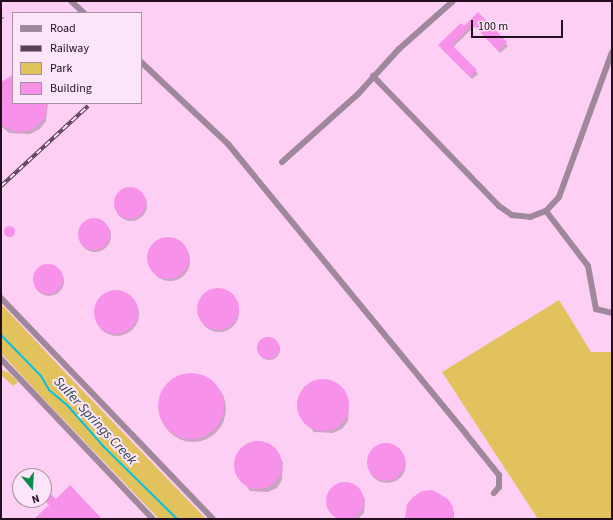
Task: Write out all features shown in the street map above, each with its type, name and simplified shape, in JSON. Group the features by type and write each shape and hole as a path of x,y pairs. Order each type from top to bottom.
{"street":[{"path":"71,1 83,12"},
{"path":"282,162 358,94 399,49 454,1"},
{"path":"373,76 505,212 521,217 546,211 559,197 612,52"},
{"path":"142,63 228,144 466,434 499,475 499,487 494,492"},
{"path":"546,211 588,266 596,309 612,313"},
{"path":"1,298 213,519"},
{"path":"1,359 153,519"}],"green space":[{"path":"559,300 591,352 612,352 612,519 538,519 442,372"},
{"path":"1,304 206,519 159,519 37,392 1,353"},
{"path":"1,370 9,373 18,382 13,386 1,375"}],"building":[{"path":"478,12 507,42 498,51 473,24 452,45 477,70 470,77 438,45 461,23 464,26"},
{"path":"12,76 12,104 47,104 45,117 38,125 28,131 17,132 1,125 1,82"},
{"path":"127,187 133,187 142,191 146,203 142,215 133,219 127,219 118,215 114,206 114,200 118,191"},
{"path":"91,218 97,218 107,225 110,234 109,240 103,247 97,250 91,250 81,243 78,237 78,231 85,221"},
{"path":"7,226 11,226 13,227 13,235 7,236 4,233 4,229"},
{"path":"168,237 183,243 189,258 183,273 168,279 153,273 147,258 153,243"},
{"path":"48,264 59,268 63,279 59,290 48,294 37,290 33,279 37,268"},
{"path":"218,288 233,294 239,309 233,324 218,330 203,324 197,309 203,294"},
{"path":"112,290 120,290 125,291 132,296 137,303 137,321 132,328 125,333 112,334 104,331 97,324 94,316 94,308 97,300 104,293"},
{"path":"268,337 276,340 279,348 276,356 268,359 260,356 257,348 260,340"},
{"path":"191,373 204,376 214,383 221,393 224,406 221,419 214,429 204,436 191,439 178,436 168,429 161,419 158,406 161,393 168,383 178,376"},
{"path":"323,379 333,381 341,387 347,395 349,405 347,415 341,423 333,429 323,431 313,429 305,423 299,415 297,405 299,395 305,387 313,381"},
{"path":"253,441 263,441 272,445 278,451 281,456 281,474 272,485 263,489 253,489 244,485 238,479 234,470 234,460 238,451 244,445"},
{"path":"382,443 390,443 400,448 404,455 404,469 400,476 390,481 382,481 372,476 370,473 367,466 367,458 372,448 375,446"},
{"path":"341,482 349,482 356,485 361,490 364,501 361,512 356,517 349,520 341,520 334,517 329,512 326,505 326,497 329,490 334,485"},
{"path":"70,485 102,519 34,519 46,508 52,508 52,495 56,499"},
{"path":"432,490 448,499 453,507 453,519 405,519 407,504 413,497 422,491"}],"waterway":[{"name":"Sulfer Springs Creek","path":"1,335 41,376 49,390 68,406 103,446 177,519"}],"railway":[{"path":"1,186 88,106"}]}
